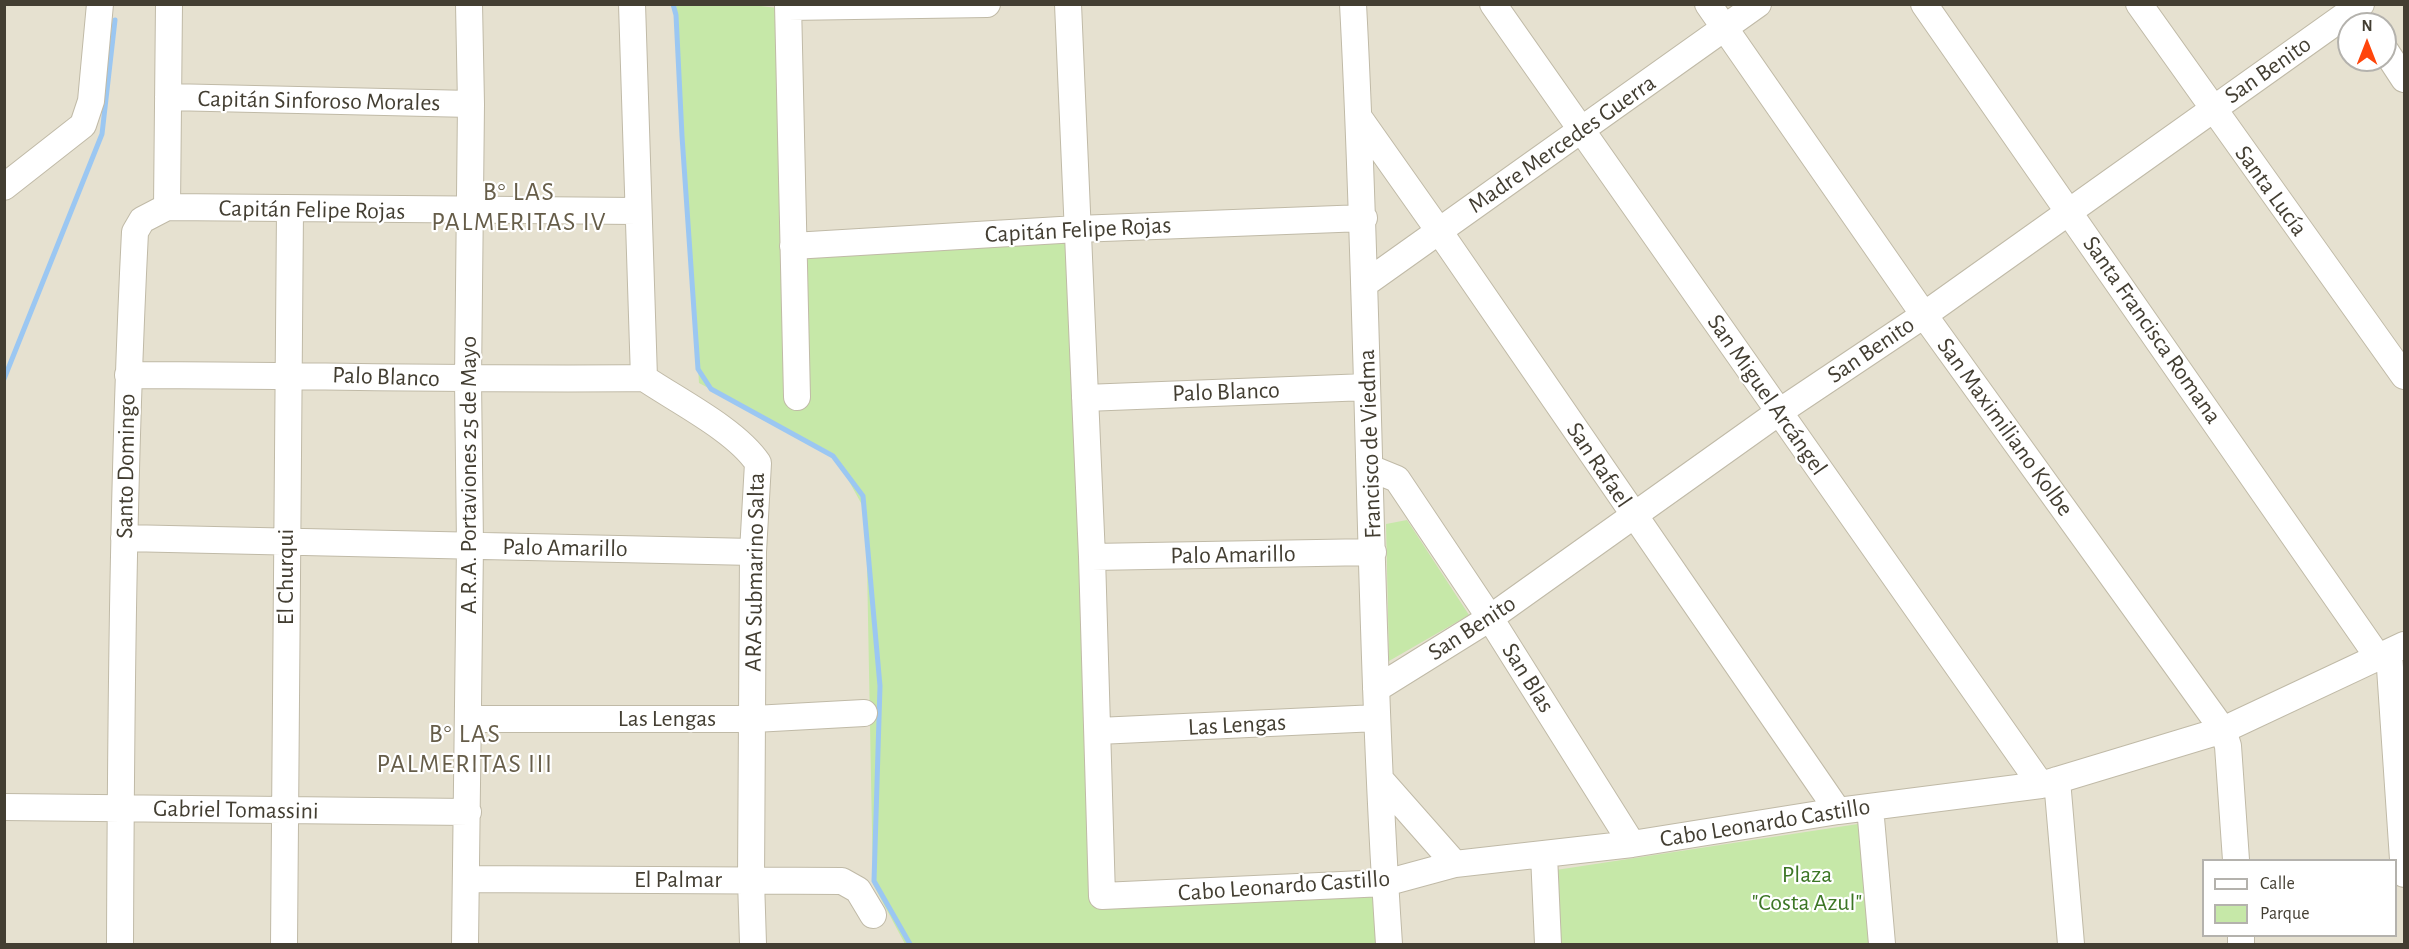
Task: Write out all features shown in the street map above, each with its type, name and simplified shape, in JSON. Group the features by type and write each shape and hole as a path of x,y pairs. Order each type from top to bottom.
{"street":[{"path":"4,187 83,125 91,101 100,4"},
{"path":"167,207 169,4"},
{"name":"A.R.A. Portaviones 25 de Mayo","path":"465,945 470,545 468,380 471,104 469,4"},
{"path":"632,4 644,378"},
{"path":"796,397 788,6 987,4"},
{"path":"1068,4 1098,731"},
{"name":"Francisco de Viedma","path":"1353,4 1364,218 1377,718 1389,945"},
{"name":"San Miguel Arcángel","path":"1493,4 1580,131 1779,411 2049,783"},
{"name":"San Maximiliano Kolbe","path":"1708,4 1924,315 2223,730"},
{"name":"Madre Mercedes Guerra","path":"1365,283 1758,4"},
{"name":"Santa Francisca Romana","path":"1924,4 2069,210 2391,652"},
{"name":"Santa Lucía","path":"2139,4 2404,376"},
{"name":"San Benito","path":"1376,688 1490,618 1779,411 1924,315 2212,109 2360,10"},
{"name":"Capitán Sinforoso Morales","path":"168,97 471,104"},
{"name":"San Rafael","path":"1359,119 1439,231 1838,811"},
{"name":"Capitán Felipe Rojas","path":"167,207 470,212 637,211"},
{"name":"Santo Domingo","path":"120,945 124,538 128,375 135,232 142,220 167,207"},
{"name":"El Churqui","path":"284,945 290,210"},
{"name":"Capitán Felipe Rojas","path":"793,246 1077,230 1364,218"},
{"name":"Palo Blanco","path":"128,375 287,375 468,380 644,378"},
{"name":"ARA Submarino Salta","path":"644,378 732,436 750,452 758,464 753,552 754,719 751,880 753,945"},
{"name":"Palo Blanco","path":"1084,398 1367,387"},
{"name":"San Blas","path":"1370,468 1397,479 1490,618 1632,844"},
{"name":"Palo Amarillo","path":"124,538 753,552"},
{"name":"Palo Amarillo","path":"1092,557 1373,552"},
{"path":"2391,652 2404,874"},
{"name":"Cabo Leonardo Castillo","path":"1098,731 1102,896 1385,883 1455,864 1632,844 1838,811 2049,783 2223,730 2391,652"},
{"name":"Las Lengas","path":"469,719 754,719 864,713"},
{"name":"Las Lengas","path":"1098,731 1377,718"},
{"path":"2223,730 2228,746 2236,859"},
{"path":"1380,779 1455,864"},
{"path":"2049,783 2071,945"},
{"name":"Gabriel Tomassini","path":"4,807 468,812"},
{"path":"1870,807 1882,945"},
{"path":"1544,855 1548,945"},
{"name":"El Palmar","path":"466,879 842,881 858,890 873,915"}],"shaded area":[{"path":"5,5 2404,5 2404,944 5,944"}],"green space":[{"path":"742,4 787,9 792,246 1073,235 1100,898 1384,885 1388,944 905,944 873,884 866,512 834,454 699,383 676,5"},
{"path":"1407,520 1469,615 1389,661 1386,524"},
{"name":"Plaza \"Costa Azul\"","path":"1858,824 1874,944 1560,944 1556,870"}],"waterway":[{"path":"673,4 676,15 698,369 711,389 833,456 863,496 880,686 874,881 910,944"},
{"path":"4,379 102,134 115,20"}],"district":[{"name":"B° LAS PALMERITAS IV","path":"519,206"},
{"name":"B° LAS PALMERITAS III","path":"465,749"}]}
